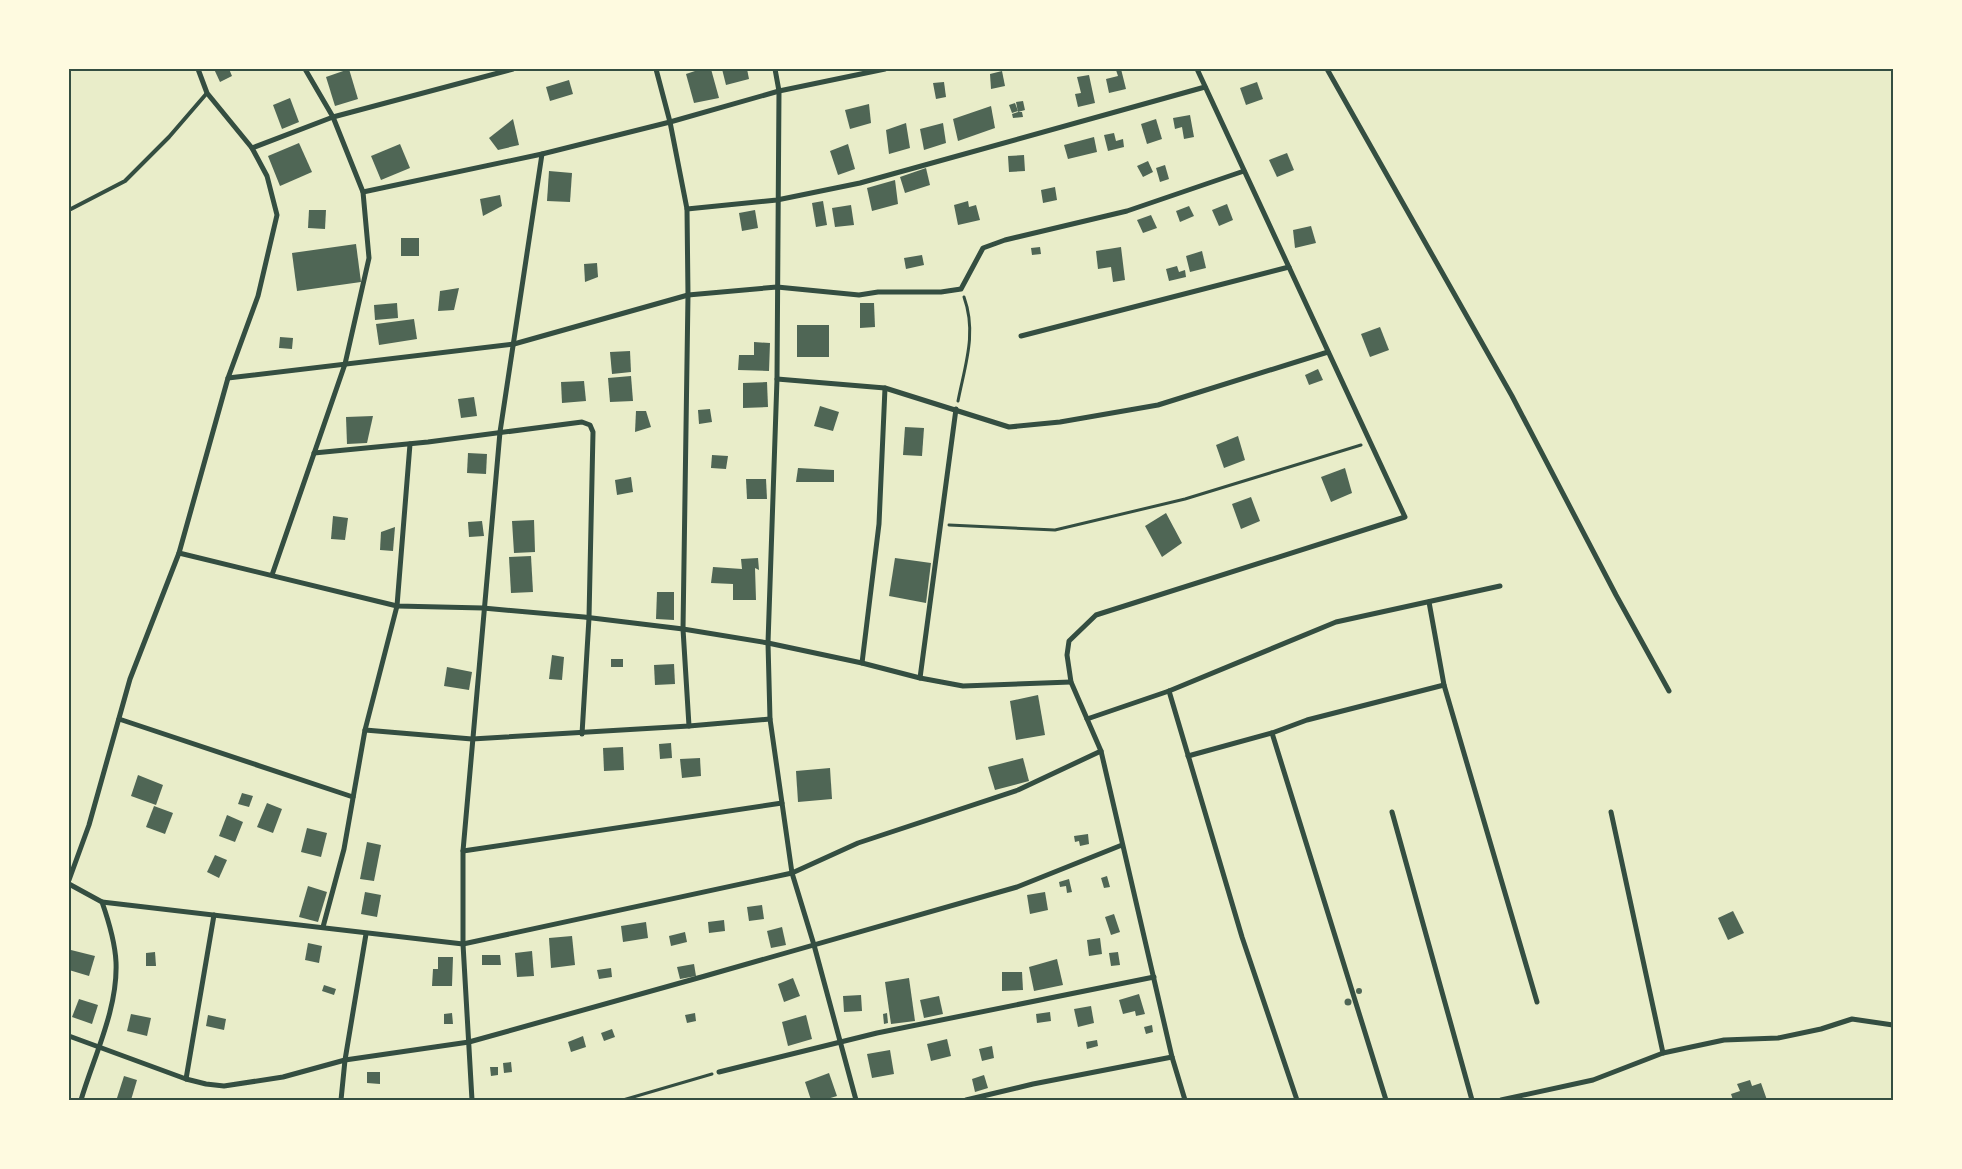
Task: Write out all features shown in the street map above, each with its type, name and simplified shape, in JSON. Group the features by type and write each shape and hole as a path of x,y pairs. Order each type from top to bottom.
{"street":[{"path":"69,880 89,825 130,679 178,553 228,378 258,296 277,215 267,176 252,148 207,93 198,69"},
{"path":"272,575 345,364 369,258 363,192 333,118 305,69"},
{"path":"252,148 333,118 513,69"},
{"path":"656,69 670,122 687,209 688,295 683,629 689,726"},
{"path":"775,69 779,91 777,379 768,643 770,719 792,873 814,945 839,1043 856,1100"},
{"path":"363,192 542,154 670,122 779,91 885,69"},
{"path":"1185,1100 1172,1057 1101,751 1071,682 1067,655 1069,641 1096,615 1405,518 1197,69"},
{"path":"1326,69 1512,396 1616,595 1669,691"},
{"path":"687,209 777,200 860,183 1205,87"},
{"path":"472,1100 463,944 463,851 500,432 542,154"},
{"path":"228,378 514,344 688,295 777,287 858,295 878,292 941,292 961,289 983,248 1005,240 1127,211 1244,171"},
{"path":"1021,336 1289,267"},
{"path":"777,379 885,388 1009,427 1060,422 1158,405 1328,352"},
{"path":"862,663 879,524 885,388"},
{"path":"920,678 956,409"},
{"path":"314,453 410,444 582,422 590,425 594,432 589,618 582,734"},
{"path":"323,927 344,849 365,730 397,606 410,444"},
{"path":"178,553 397,606 483,608 683,629 768,643 862,663 920,678 964,686 1071,682"},
{"path":"1087,719 1169,691 1336,622 1500,586"},
{"path":"1429,602 1444,686 1537,1002"},
{"path":"1188,756 1272,733 1307,720 1444,686"},
{"path":"1169,691 1242,937 1297,1100"},
{"path":"119,719 353,797"},
{"path":"365,730 472,739 582,734 770,719"},
{"path":"1272,733 1386,1100"},
{"path":"69,884 102,902 463,944 792,873 858,843 1018,790 1101,751"},
{"path":"463,851 782,803"},
{"path":"1392,812 1472,1100"},
{"path":"1611,812 1663,1053"},
{"path":"69,1036 186,1079 224,1086 283,1077 345,1060 469,1042 1016,887 1122,844"},
{"path":"81,1100 110,1008 116,964 112,933 102,902"},
{"path":"186,1079 214,915"},
{"path":"341,1100 345,1060 366,934"},
{"path":"719,1072 877,1033 1154,977"},
{"path":"1501,1100 1593,1080 1663,1053 1724,1040 1778,1038 1821,1029 1852,1019 1893,1024"},
{"path":"966,1100 1033,1084 1172,1057"}],"lane":[{"path":"69,210 125,181 169,137 207,93"}],"path":[{"path":"956,409 972,335 969,311 961,289"},
{"path":"941,525 1055,530 1185,500 1370,442"},
{"path":"623,1100 719,1072"}],"building":[{"path":"214,69 229,69 232,76 220,82"},
{"path":"349,69 358,99 335,106 326,77"},
{"path":"701,69 711,69 719,98 694,103 686,74"},
{"path":"722,69 747,69 749,79 726,85"},
{"path":"1121,69 1126,89 1109,93 1106,79 1118,76 1116,70"},
{"path":"1002,71 1005,86 991,89 990,74"},
{"path":"1089,75 1095,103 1078,107 1075,94 1081,93 1077,77"},
{"path":"569,80 573,94 550,101 546,87"},
{"path":"944,82 946,97 936,99 933,83"},
{"path":"1257,82 1263,99 1246,105 1240,88"},
{"path":"290,98 299,122 282,129 273,105"},
{"path":"1023,101 1025,110 1018,112 1016,102"},
{"path":"1015,103 1018,111 1012,113 1009,105"},
{"path":"869,104 871,123 850,129 845,110"},
{"path":"991,106 995,128 958,141 953,119"},
{"path":"1022,112 1023,117 1013,118 1012,114"},
{"path":"1190,115 1194,137 1184,139 1182,127 1175,129 1173,118"},
{"path":"513,119 519,145 498,150 489,138"},
{"path":"1156,119 1162,139 1147,144 1141,124"},
{"path":"906,123 910,148 889,154 886,130"},
{"path":"943,123 946,143 924,150 920,129"},
{"path":"1114,133 1116,141 1123,139 1124,147 1108,151 1104,135"},
{"path":"1094,137 1097,152 1068,159 1064,145"},
{"path":"299,143 312,172 280,186 268,156"},
{"path":"400,144 410,168 381,180 371,156"},
{"path":"848,144 855,169 838,175 830,151"},
{"path":"1287,153 1294,170 1277,177 1269,160"},
{"path":"1024,155 1025,171 1009,172 1008,156"},
{"path":"1148,161 1153,172 1143,177 1137,166"},
{"path":"1165,165 1169,179 1160,182 1156,168"},
{"path":"926,168 930,185 905,193 900,177"},
{"path":"549,171 572,173 570,202 547,201"},
{"path":"895,180 898,204 872,211 867,188"},
{"path":"1055,187 1057,200 1043,203 1041,190"},
{"path":"500,195 502,206 483,216 480,199"},
{"path":"823,201 827,225 816,227 812,203"},
{"path":"968,201 969,207 976,205 980,220 958,225 954,205"},
{"path":"1227,204 1233,220 1219,226 1212,210"},
{"path":"851,205 854,225 835,227 832,208"},
{"path":"1189,206 1194,216 1180,222 1176,211"},
{"path":"309,210 326,210 325,229 308,228"},
{"path":"755,210 758,228 742,231 739,213"},
{"path":"1151,215 1157,228 1143,233 1137,220"},
{"path":"1311,226 1316,243 1295,248 1293,230"},
{"path":"401,238 419,238 419,256 401,256"},
{"path":"356,244 361,282 297,291 292,253"},
{"path":"1040,247 1041,254 1032,255 1031,248"},
{"path":"1121,247 1125,280 1113,282 1111,267 1098,269 1096,251"},
{"path":"1202,251 1206,268 1190,272 1186,256"},
{"path":"922,255 924,265 906,269 904,258"},
{"path":"597,263 598,277 585,282 584,264"},
{"path":"1177,266 1179,272 1185,270 1186,277 1169,281 1166,269"},
{"path":"459,288 454,310 438,311 440,291"},
{"path":"397,303 398,318 375,320 374,305"},
{"path":"860,303 874,303 875,327 860,328"},
{"path":"414,319 417,339 379,345 376,324"},
{"path":"797,325 829,325 829,357 797,357"},
{"path":"1380,327 1389,350 1370,357 1361,334"},
{"path":"280,337 293,338 292,349 279,348"},
{"path":"754,342 770,343 769,371 738,370 739,355 754,355"},
{"path":"630,351 631,372 612,374 610,352"},
{"path":"1318,369 1323,380 1309,385 1305,375"},
{"path":"631,376 633,401 610,402 608,378"},
{"path":"584,381 586,401 562,403 561,382"},
{"path":"767,382 768,407 743,408 743,383"},
{"path":"474,397 477,416 461,418 458,399"},
{"path":"820,406 839,412 833,431 814,426"},
{"path":"710,409 712,422 699,424 698,410"},
{"path":"636,411 646,411 651,427 635,432"},
{"path":"373,416 367,443 347,444 346,417"},
{"path":"905,427 924,428 922,456 903,455"},
{"path":"1238,436 1245,460 1224,468 1216,445"},
{"path":"468,453 487,454 486,474 467,473"},
{"path":"712,455 728,456 726,469 711,468"},
{"path":"798,468 834,470 834,482 796,482"},
{"path":"1345,468 1352,493 1331,502 1321,477"},
{"path":"631,477 633,492 617,495 615,480"},
{"path":"746,479 766,479 767,499 747,499"},
{"path":"1251,497 1260,521 1241,529 1232,504"},
{"path":"1166,513 1182,543 1162,557 1145,526"},
{"path":"333,516 348,518 345,540 331,539"},
{"path":"534,520 535,552 514,553 512,521"},
{"path":"482,521 484,536 469,537 468,522"},
{"path":"395,527 393,551 380,550 381,532"},
{"path":"531,556 533,592 511,593 509,557"},
{"path":"758,558 759,570 755,568 756,600 733,600 733,584 711,583 713,567 742,569 741,559"},
{"path":"895,558 931,563 926,603 889,596"},
{"path":"657,592 674,592 674,620 656,619"},
{"path":"552,655 564,657 562,680 549,679"},
{"path":"611,659 623,659 623,667 611,667"},
{"path":"674,664 675,684 655,685 654,665"},
{"path":"447,667 472,672 469,690 444,686"},
{"path":"1038,695 1045,735 1016,740 1010,701"},
{"path":"671,743 672,758 660,759 659,744"},
{"path":"623,747 624,770 604,771 603,748"},
{"path":"700,758 701,776 682,778 680,759"},
{"path":"1023,758 1029,781 995,790 988,767"},
{"path":"830,768 832,799 798,802 796,771"},
{"path":"138,775 163,785 156,805 131,796"},
{"path":"242,793 253,796 249,807 238,804"},
{"path":"267,803 282,809 273,833 257,827"},
{"path":"154,806 173,813 165,834 146,827"},
{"path":"227,815 243,822 235,842 219,836"},
{"path":"307,828 327,833 321,857 301,852"},
{"path":"1088,834 1089,844 1080,846 1079,841 1075,842 1074,836"},
{"path":"367,842 381,845 374,881 360,879"},
{"path":"215,855 227,860 219,878 207,872"},
{"path":"1107,876 1110,887 1104,888 1101,878"},
{"path":"1069,879 1072,892 1067,893 1066,886 1060,887 1059,882"},
{"path":"308,886 327,892 318,922 299,917"},
{"path":"365,892 381,895 377,917 361,914"},
{"path":"1045,892 1048,910 1030,914 1027,895"},
{"path":"762,905 764,919 749,921 747,907"},
{"path":"1733,911 1744,933 1728,940 1718,918"},
{"path":"1114,914 1120,932 1111,935 1105,917"},
{"path":"724,920 725,931 709,933 708,922"},
{"path":"646,922 648,938 623,942 621,926"},
{"path":"782,927 786,945 771,948 767,931"},
{"path":"685,932 687,942 671,946 669,936"},
{"path":"572,936 575,965 551,968 549,938"},
{"path":"1100,938 1102,954 1089,956 1087,940"},
{"path":"308,943 322,946 319,963 305,960"},
{"path":"71,950 95,956 89,976 69,970"},
{"path":"532,951 534,976 517,977 515,953"},
{"path":"155,952 156,966 146,966 146,953"},
{"path":"1118,952 1120,965 1111,966 1109,953"},
{"path":"482,955 500,955 501,965 482,965"},
{"path":"438,957 453,957 452,986 432,986 433,969 438,969"},
{"path":"1057,959 1063,985 1034,991 1029,967"},
{"path":"694,964 696,976 680,979 677,967"},
{"path":"611,968 612,977 599,979 597,970"},
{"path":"1002,972 1022,972 1023,990 1002,991"},
{"path":"793,978 800,996 784,1002 778,984"},
{"path":"909,978 915,1021 891,1024 885,982"},
{"path":"324,985 336,989 334,995 322,991"},
{"path":"1359,988 1362,991 1359,994 1356,991"},
{"path":"1139,994 1145,1014 1136,1016 1135,1011 1123,1014 1119,1000"},
{"path":"861,995 862,1011 844,1012 843,996"},
{"path":"939,996 943,1014 924,1018 920,1000"},
{"path":"79,999 98,1005 92,1024 72,1017"},
{"path":"1348,999 1351,1002 1348,1005 1345,1002"},
{"path":"1091,1006 1094,1023 1078,1027 1074,1009"},
{"path":"1050,1012 1051,1021 1037,1023 1036,1014"},
{"path":"452,1013 453,1024 444,1024 444,1014"},
{"path":"695,1013 696,1021 687,1023 685,1015"},
{"path":"887,1013 888,1023 884,1024 883,1014"},
{"path":"131,1014 151,1018 147,1036 127,1031"},
{"path":"208,1015 226,1019 224,1030 206,1026"},
{"path":"806,1015 812,1039 788,1046 782,1022"},
{"path":"1152,1025 1153,1032 1146,1034 1144,1027"},
{"path":"612,1029 615,1037 604,1041 601,1033"},
{"path":"583,1036 586,1047 571,1052 568,1042"},
{"path":"947,1039 951,1056 931,1061 927,1044"},
{"path":"1097,1040 1098,1046 1087,1049 1086,1042"},
{"path":"992,1046 994,1058 982,1061 979,1049"},
{"path":"890,1050 894,1074 872,1078 867,1054"},
{"path":"511,1062 512,1072 504,1073 503,1063"},
{"path":"490,1067 498,1067 498,1075 491,1076"},
{"path":"367,1072 380,1072 380,1084 367,1083"},
{"path":"829,1073 837,1096 824,1100 811,1100 805,1082"},
{"path":"984,1075 988,1088 975,1092 972,1079"},
{"path":"124,1076 137,1080 131,1100 117,1098"},
{"path":"1750,1080 1752,1086 1761,1083 1767,1100 1733,1100 1731,1094 1740,1091 1737,1084"}]}
